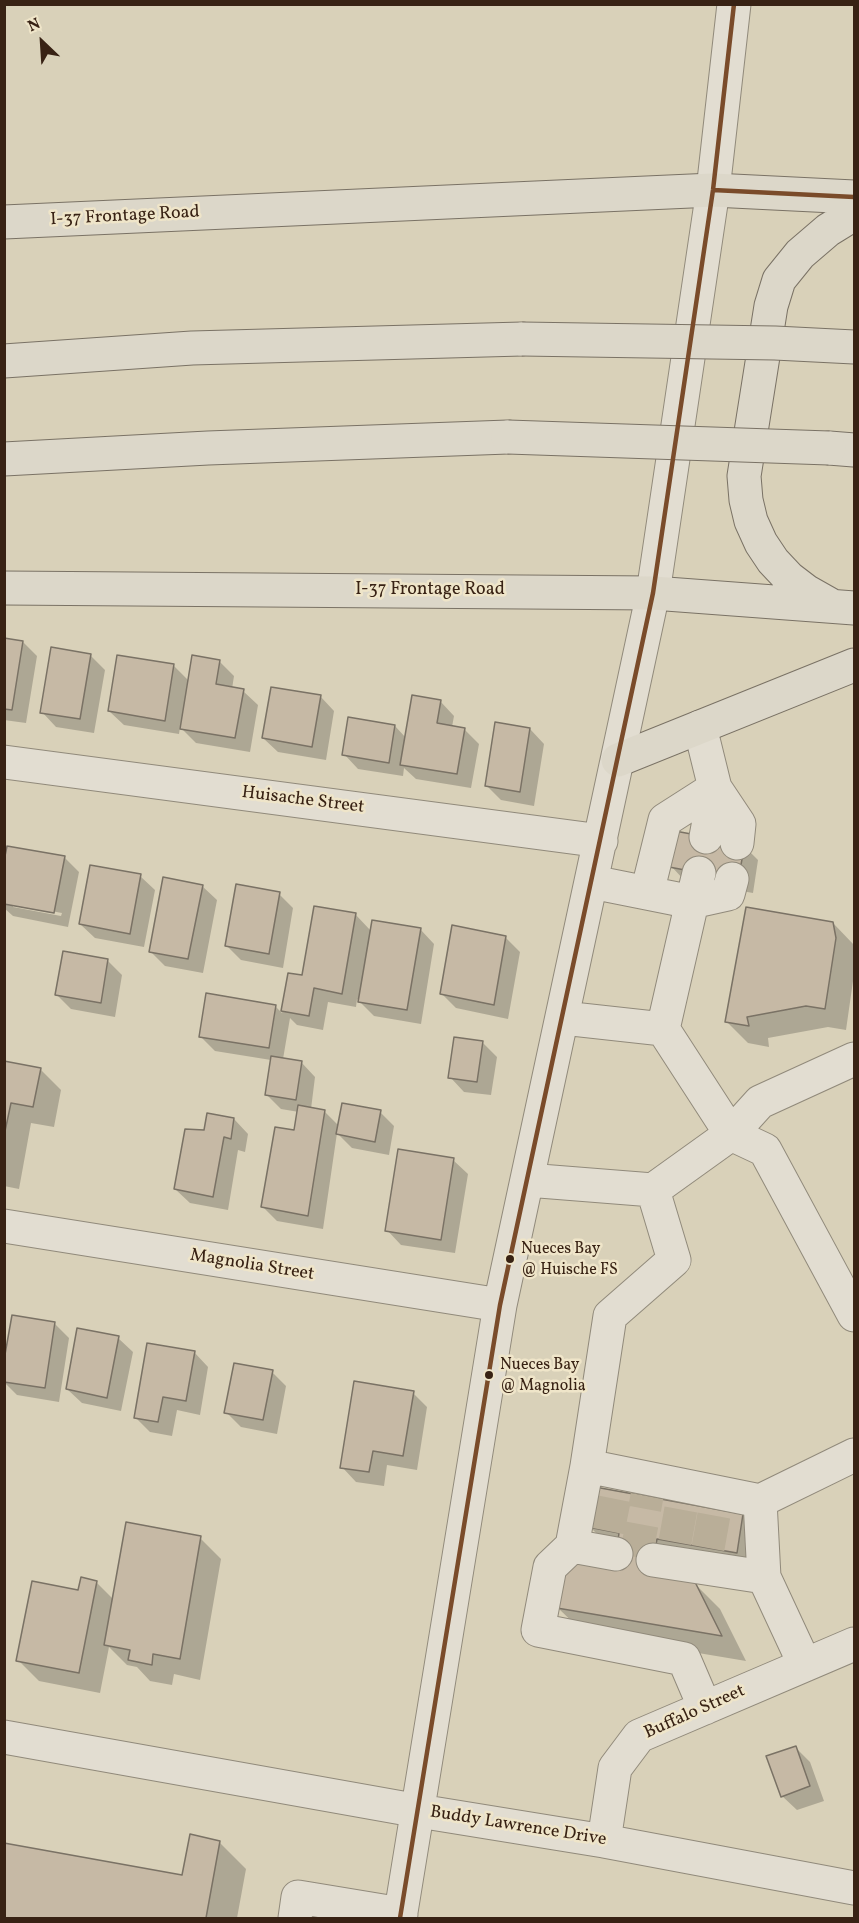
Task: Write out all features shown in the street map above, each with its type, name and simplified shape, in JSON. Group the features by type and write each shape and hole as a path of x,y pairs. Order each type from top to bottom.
{"main road":[{"name":"I-37 Frontage Road","path":"4,222 713,190 855,197"},
{"path":"844,607 806,591 789,578 773,561 751,521 744,476 771,306 779,280 800,254 828,230 855,214"},
{"path":"4,361 192,348 522,339 764,342 855,347"},
{"path":"4,459 208,448 508,437 842,449"},
{"name":"I-37 Frontage Road","path":"4,588 653,593 844,607"},
{"path":"618,760 855,665"}],"street":[{"path":"296,1908 400,1916 500,1305 602,841 653,593 713,190 734,4"},
{"path":"700,728 715,788 739,824 737,843"},
{"name":"Huisache Street","path":"4,762 602,841"},
{"path":"706,837 715,788"},
{"path":"647,893 665,820 715,788"},
{"path":"592,882 647,893 696,888 728,894 732,879"},
{"path":"696,888 663,1029 730,1134 765,1150 855,1315"},
{"path":"563,1018 663,1029"},
{"path":"528,1180 652,1190 730,1134 760,1102 855,1059"},
{"path":"652,1190 674,1260 610,1316 588,1466 600,1546 550,1567 538,1630 684,1659 705,1708"},
{"name":"Magnolia Street","path":"4,1226 500,1305"},
{"path":"588,1466 633,1485 716,1500 760,1501 855,1455"},
{"path":"760,1501 764,1577 805,1665"},
{"path":"667,1555 706,1557 764,1577"},
{"name":"Buffalo Street","path":"604,1840 615,1768 639,1736 855,1644"},
{"name":"Buddy Lawrence Drive","path":"4,1737 419,1811 604,1840 855,1888"}],"building":[{"path":"4,638 23,641 12,710 4,709"},
{"path":"51,647 91,654 80,719 40,713"},
{"path":"117,655 174,664 165,721 108,711"},
{"path":"192,655 220,660 216,684 244,689 235,738 180,729"},
{"path":"271,687 321,695 312,747 262,738"},
{"path":"412,695 441,700 437,723 465,728 457,774 400,765"},
{"path":"348,717 395,725 389,763 342,755"},
{"path":"495,722 530,728 520,792 485,786"},
{"path":"675,831 745,844 738,880 669,867"},
{"path":"7,846 65,856 54,913 4,904 4,861"},
{"path":"90,865 141,874 130,934 79,924"},
{"path":"163,877 203,885 188,959 149,952"},
{"path":"236,884 280,892 269,954 225,946"},
{"path":"314,906 356,913 342,994 314,988 309,1016 281,1011 288,973 302,975"},
{"path":"746,907 833,922 836,938 825,1009 806,1006 747,1017 749,1026 725,1022"},
{"path":"372,920 421,928 407,1010 358,1002"},
{"path":"452,925 506,936 494,1005 440,994"},
{"path":"63,951 108,959 101,1003 55,995"},
{"path":"206,993 276,1005 269,1048 199,1037"},
{"path":"454,1037 483,1041 477,1082 448,1078"},
{"path":"271,1056 302,1061 296,1100 265,1095"},
{"path":"4,1061 41,1068 33,1107 11,1103 4,1136"},
{"path":"342,1103 381,1110 375,1142 336,1134"},
{"path":"298,1105 325,1110 308,1216 261,1207 275,1127 294,1130"},
{"path":"207,1113 234,1118 231,1139 224,1137 213,1197 174,1189 185,1129 204,1130"},
{"path":"398,1149 454,1158 441,1240 385,1231"},
{"path":"12,1315 55,1322 45,1388 4,1382 4,1360"},
{"path":"77,1328 119,1336 107,1398 66,1389"},
{"path":"147,1343 195,1351 186,1401 163,1397 158,1422 134,1418"},
{"path":"234,1363 273,1370 263,1420 224,1413"},
{"path":"354,1381 414,1391 403,1456 373,1451 369,1472 340,1468"},
{"path":"595,1487 743,1514 737,1553 657,1539 651,1574 694,1580 722,1636 557,1608 565,1558 616,1554 619,1533 588,1527"},
{"path":"126,1522 201,1536 180,1659 153,1654 152,1665 128,1660 130,1650 104,1645"},
{"path":"81,1577 97,1581 79,1673 16,1661 32,1581 78,1590"},
{"path":"796,1746 810,1786 781,1797 766,1756"},
{"path":"190,1834 220,1841 206,1918 4,1918 4,1843 182,1875"}],"tunnel":[{"path":"608,1531 616,1491"},
{"path":"636,1557 647,1496"},
{"path":"675,1542 682,1503"},
{"path":"708,1548 715,1509"}],"transit line":[{"path":"400,1918 500,1305 653,593 713,190 734,4"},
{"path":"713,190 854,197"}],"place":[{"name":"Nueces Bay @ Huische FS","path":"510,1259"},
{"name":"Nueces Bay @ Magnolia","path":"489,1375"}]}
